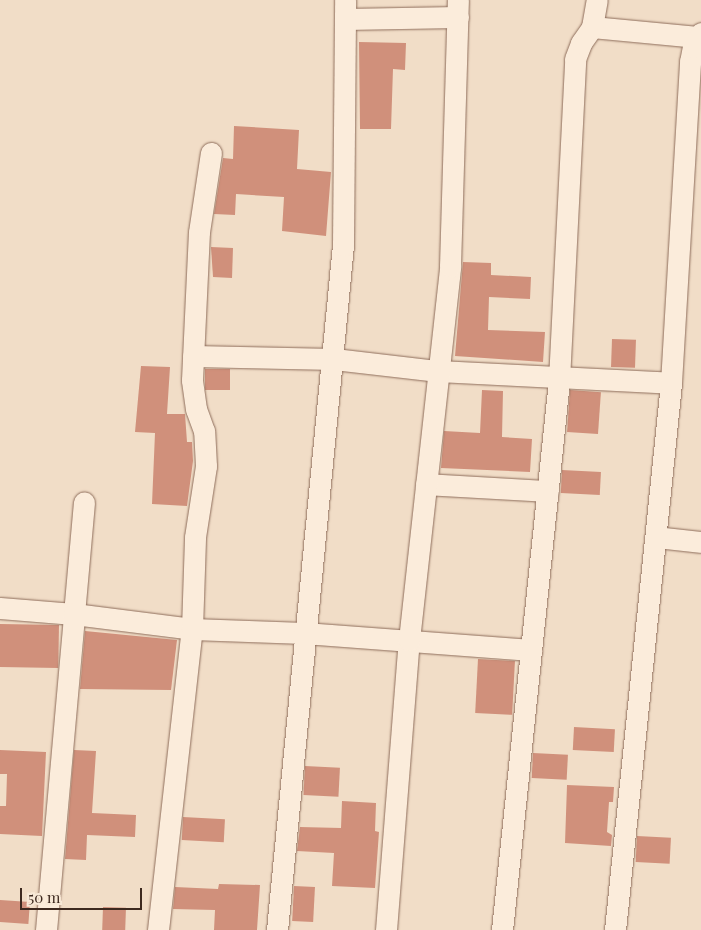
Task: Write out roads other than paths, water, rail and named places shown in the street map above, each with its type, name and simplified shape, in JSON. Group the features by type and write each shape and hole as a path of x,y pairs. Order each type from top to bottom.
{"street":[{"path":"502,930 559,380 575,59 581,43 592,27 597,0"},
{"path":"277,930 304,633 334,359 343,245 345,9 458,8 450,266 409,640 386,930"},
{"path":"592,27 700,35 690,62 693,163 615,930"},
{"path":"158,930 192,629 195,537 206,450 193,396 199,232 211,153"},
{"path":"194,356 334,359 438,371 559,380 671,383"},
{"path":"426,484 548,491"},
{"path":"46,930 84,502"},
{"path":"656,538 701,542"},
{"path":"0,608 74,614 192,629 304,633 530,650"}]}
